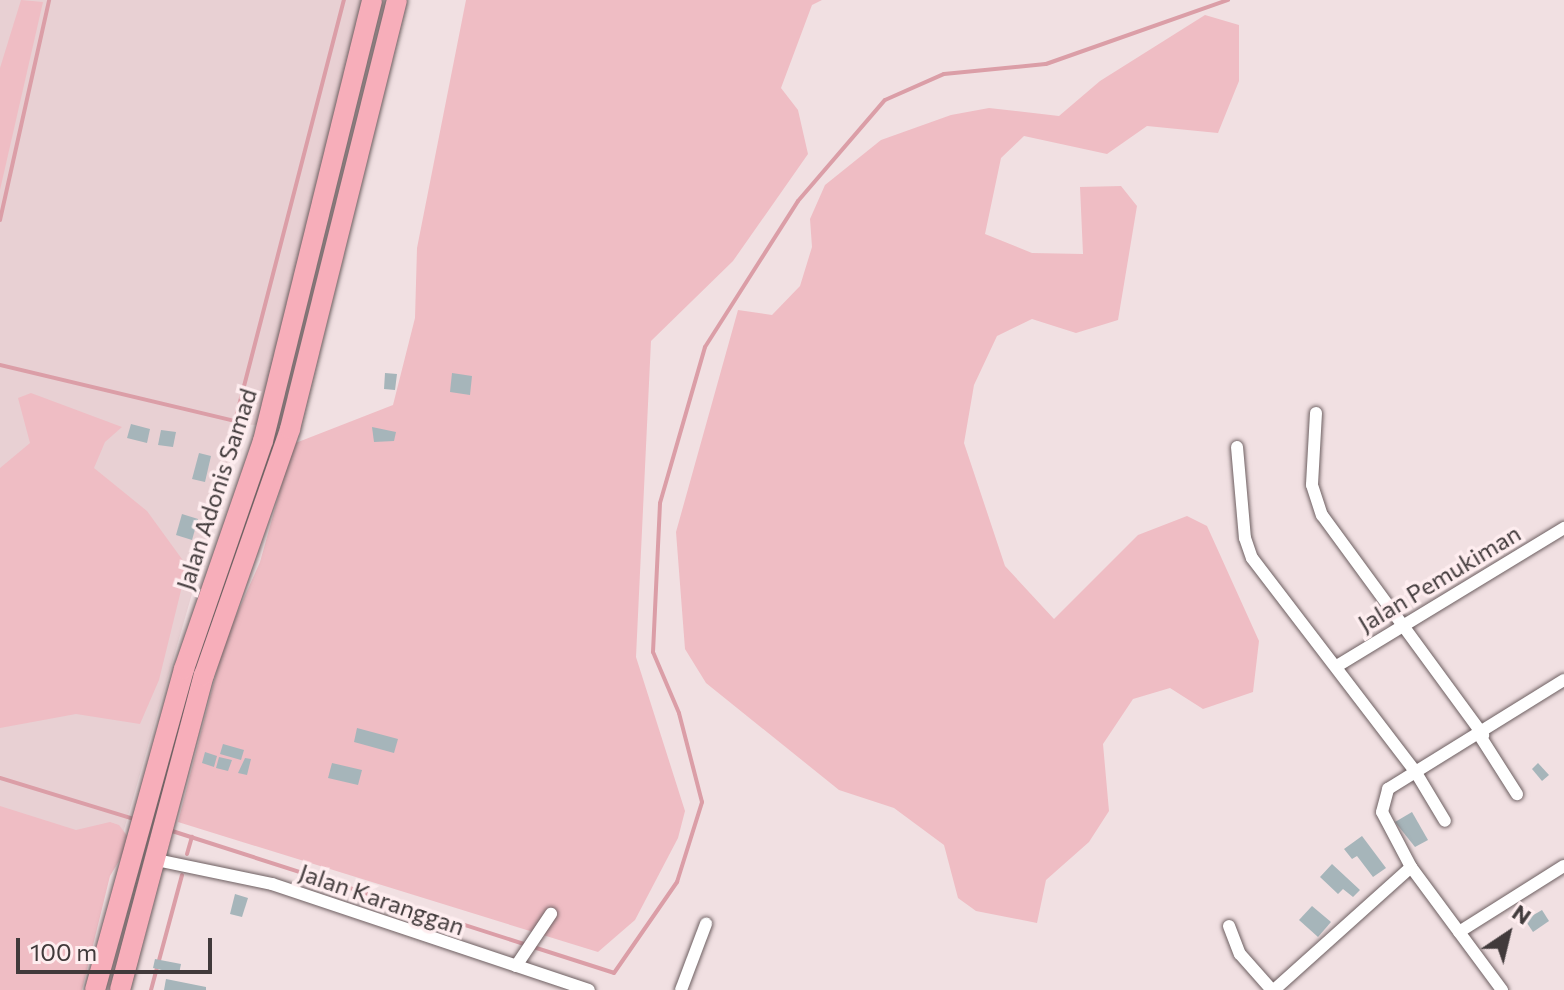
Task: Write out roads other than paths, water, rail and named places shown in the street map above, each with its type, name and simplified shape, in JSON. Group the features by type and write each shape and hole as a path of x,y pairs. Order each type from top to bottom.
{"highway":[{"name":"Jalan Adonis Samad","path":"120,990 232,569 372,0"},
{"name":"Jalan Adonis Samad","path":"95,990 184,669 232,569 290,429 397,0"}],"street":[{"path":"1316,413 1315,500 1482,736 1517,794"},
{"path":"1237,447 1247,545 1415,771 1445,821"},
{"name":"Jalan Pemukiman","path":"1337,666 1564,528"},
{"path":"1502,990 1411,867 1381,804 1388,789 1415,771 1482,736 1564,680"},
{"name":"Jalan Karanggan","path":"158,855 272,884 589,990"},
{"path":"1459,932 1564,866"},
{"path":"1229,926 1240,954 1273,990 1411,867"},
{"path":"516,966 531,937 551,914"},
{"path":"681,990 706,924"}],"waterway":[{"path":"0,220 49,0"},
{"path":"0,365 235,421 344,0"},
{"path":"169,830 614,973 677,882 702,802 679,713 653,652 660,503 705,347 798,201 885,100 944,74 1046,64 1228,0"},
{"path":"0,778 137,820"},
{"path":"187,854 192,837"},
{"path":"151,990 182,875"}]}
